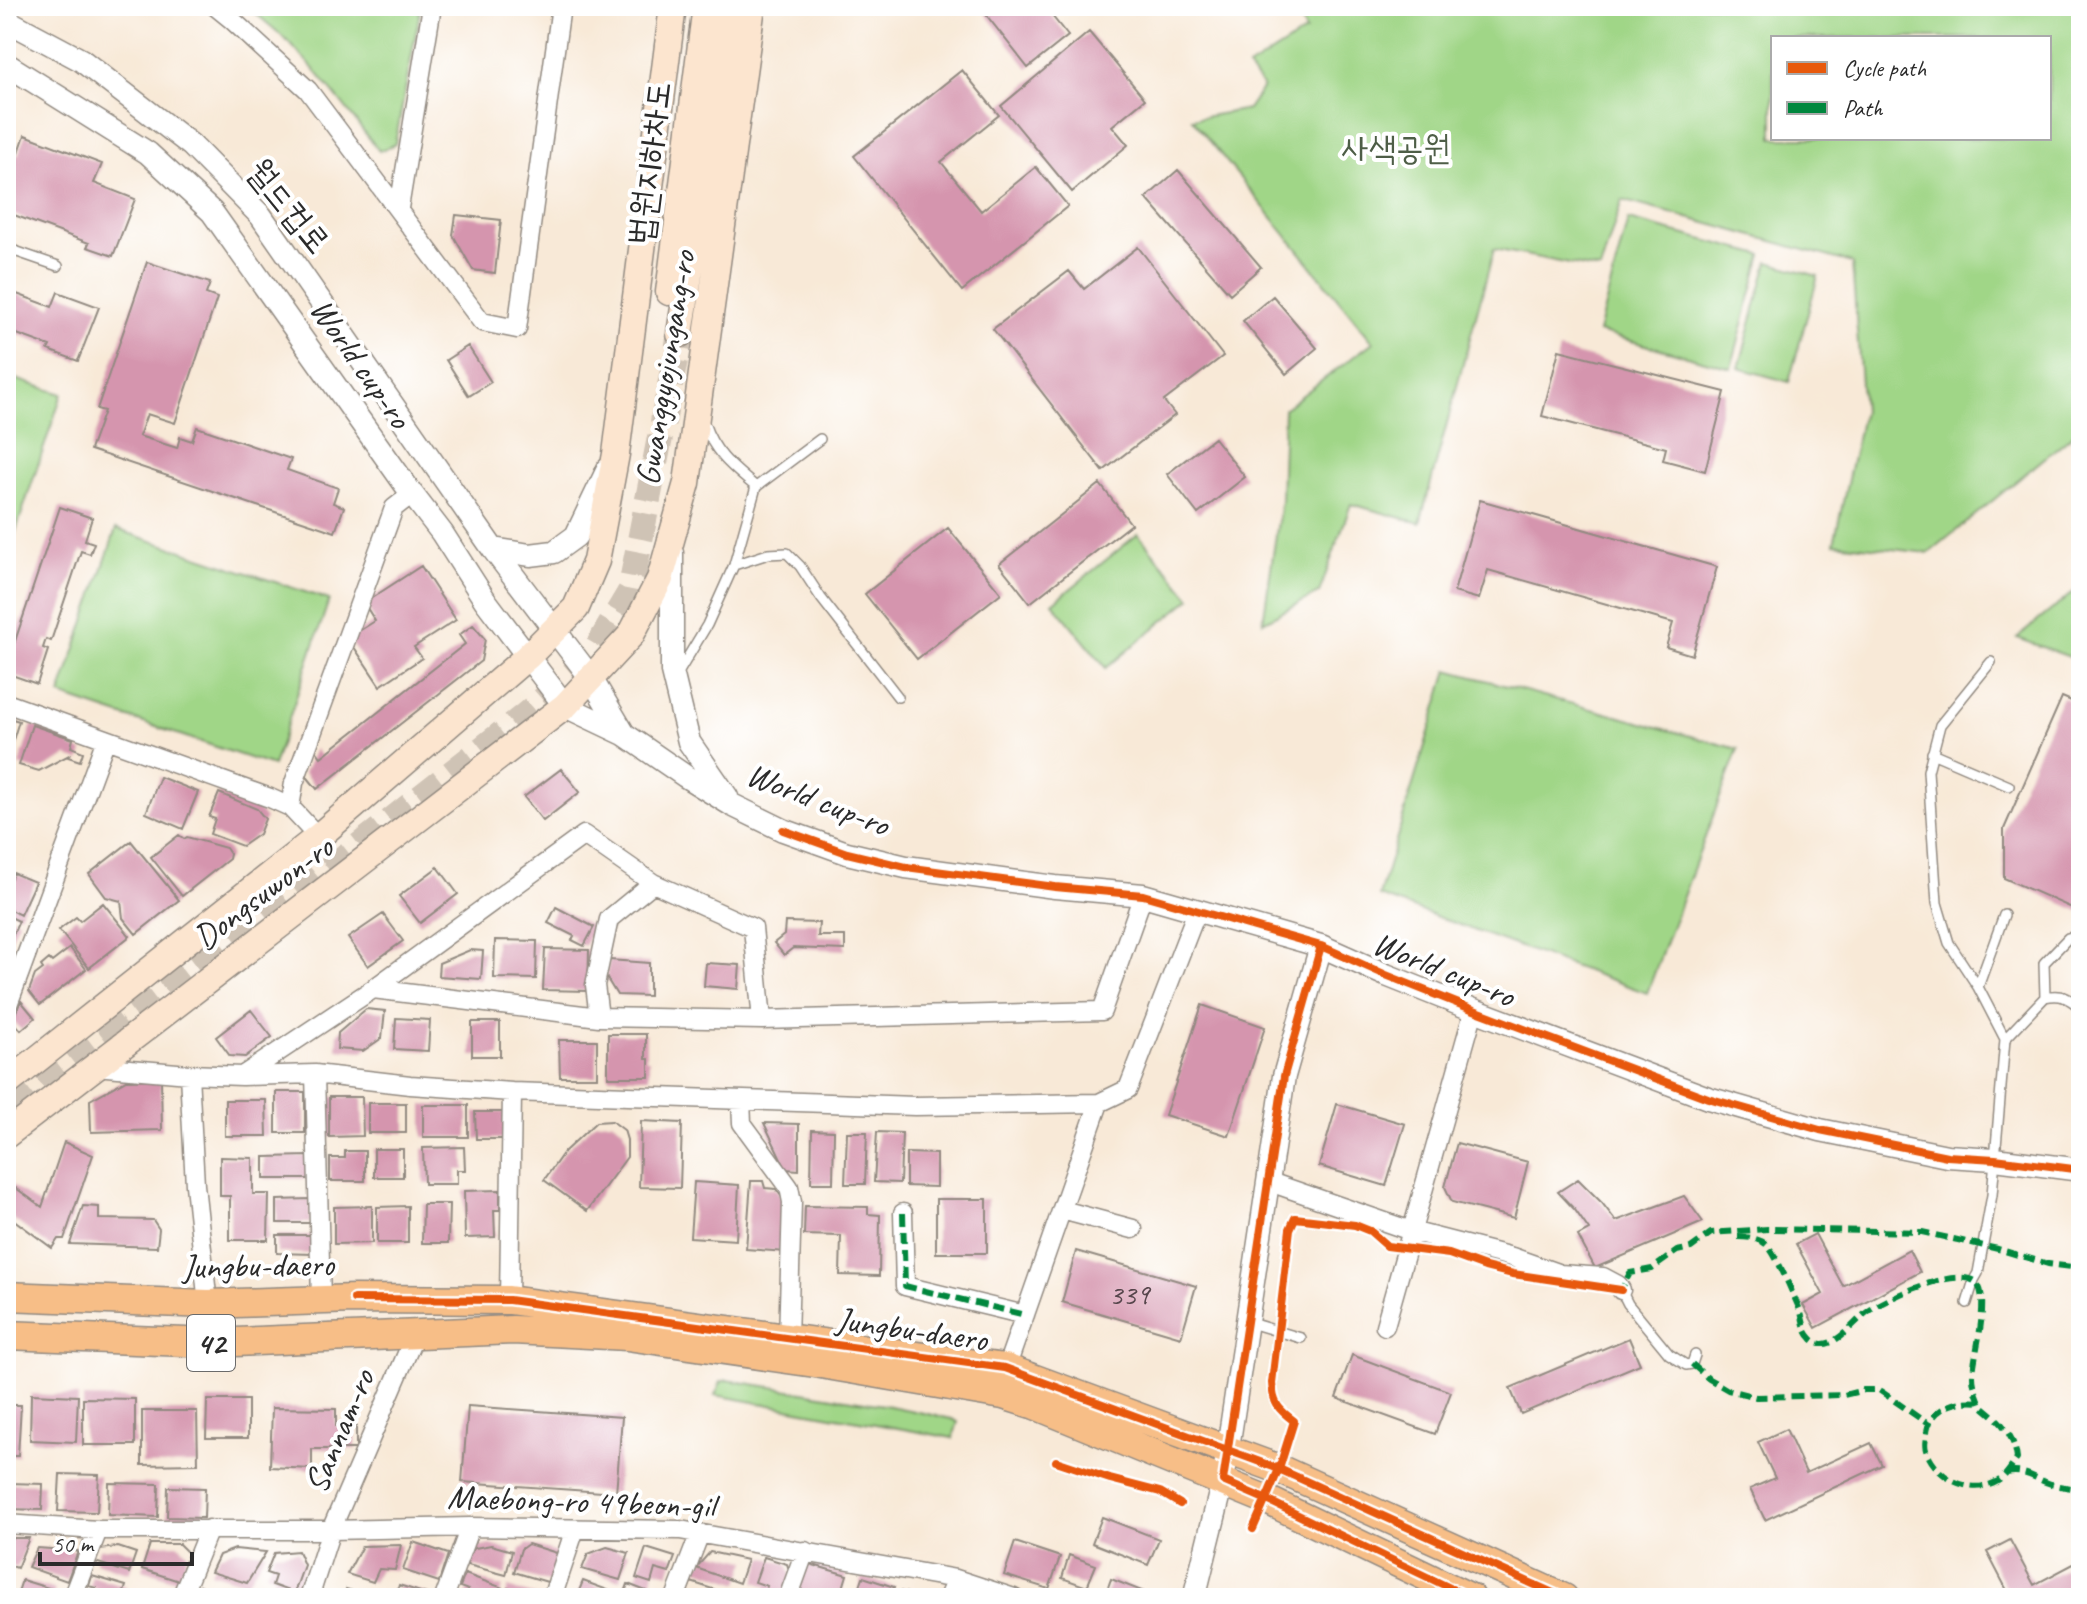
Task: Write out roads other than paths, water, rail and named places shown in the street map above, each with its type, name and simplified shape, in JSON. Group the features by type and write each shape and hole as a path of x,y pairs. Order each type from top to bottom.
{"main road":[{"name":"Gwanggyojungang-ro","path":"527,657 576,608 596,561 616,454 673,6"},
{"name":"법원지하차도","path":"706,6 672,332 730,6"},
{"name":"Gwanggyojungang-ro","path":"565,706 631,635 660,579 687,483 752,6"},
{"name":"Dongsuwon-ro","path":"9,1076 318,837 527,657"},
{"name":"Dongsuwon-ro","path":"6,1135 565,706"},
{"name":"Jungbu-daero","path":"6,1296 208,1304 321,1300 509,1300 1005,1368 1228,1449 1344,1497 1564,1598"},
{"name":"Jungbu-daero","path":"6,1335 212,1343 513,1330 627,1336 815,1363 1003,1395 1223,1481 1471,1598"},
{"path":"1328,1529 1344,1497"}],"street":[{"path":"215,6 308,90 482,322 517,329 561,6"},
{"path":"399,208 432,6"},
{"name":"월드컵로","path":"6,20 81,60 191,145 261,216 493,549 591,678 624,734"},
{"name":"World cup-ro","path":"6,64 148,153 212,212 442,533 485,600 565,706 624,734 732,805 783,830 847,853 906,867 1143,895 1321,946 1474,1010 1708,1098 1820,1130 1947,1156 2081,1170"},
{"path":"493,549 530,555 554,552 576,536 616,454"},
{"path":"290,807 294,783 394,508 412,494"},
{"path":"672,536 672,672 689,742 732,805"},
{"path":"6,703 107,733 270,798 290,807 318,837"},
{"path":"6,1010 107,733"},
{"path":"242,1076 373,989 584,835 653,883 753,928 762,1020"},
{"path":"599,1017 595,985 609,919 653,883"},
{"path":"373,989 599,1017 762,1020 1102,1011 1143,895"},
{"path":"95,1066 242,1076 315,1074 512,1092 915,1106 1099,1103 1128,1089 1197,911"},
{"path":"1194,1598 1223,1481 1284,1076 1321,946"},
{"path":"1385,1326 1474,1010"},
{"path":"189,1074 195,1185 208,1304"},
{"path":"315,1074 321,1300"},
{"path":"509,1300 512,1092"},
{"path":"741,1100 742,1123 789,1187 792,1202 788,1339"},
{"path":"1005,1368 1099,1103"},
{"path":"1267,1181 1411,1231 1512,1257 1560,1274 1603,1277 1621,1290"},
{"path":"1062,1210 1133,1229"},
{"path":"903,1213 905,1286 1025,1315"},
{"name":"Sannam-ro","path":"309,1598 331,1530 415,1335"},
{"name":"Maebong-ro 49beon-gil","path":"6,1524 98,1530 470,1527 680,1530 956,1579 1014,1598"},
{"path":"444,1598 470,1527"},
{"path":"181,1598 209,1529"},
{"path":"552,1598 575,1529"},
{"path":"72,1598 98,1530"},
{"path":"675,1598 700,1533"},
{"path":"788,1598 805,1551"},
{"path":"948,1598 956,1579"}],"lane":[{"path":"6,248 58,266"},
{"path":"698,406 710,440 726,462 756,487"},
{"path":"675,684 682,664 707,625 734,565 756,487 820,439"},
{"path":"734,565 768,554 787,553 898,697"},
{"path":"1967,1303 1984,1245 2005,1039 1978,987 1949,943 1937,903 1928,771 1940,725 1991,662"},
{"path":"1932,753 2009,786"},
{"path":"1978,987 2004,915"},
{"path":"2045,997 2044,963 2068,938 2081,936"},
{"path":"2005,1039 2045,997 2055,994 2068,998 2081,1008"},
{"path":"1621,1290 1628,1304 1669,1354 1686,1365 1692,1364 1695,1355"},
{"path":"1247,1322 1301,1338"}],"tunnel":[{"path":"206,966 524,716 591,658 630,592 680,334"},
{"path":"6,1103 214,943"}],"park label":[{"name":"사색공원","path":"1396,147"}]}
